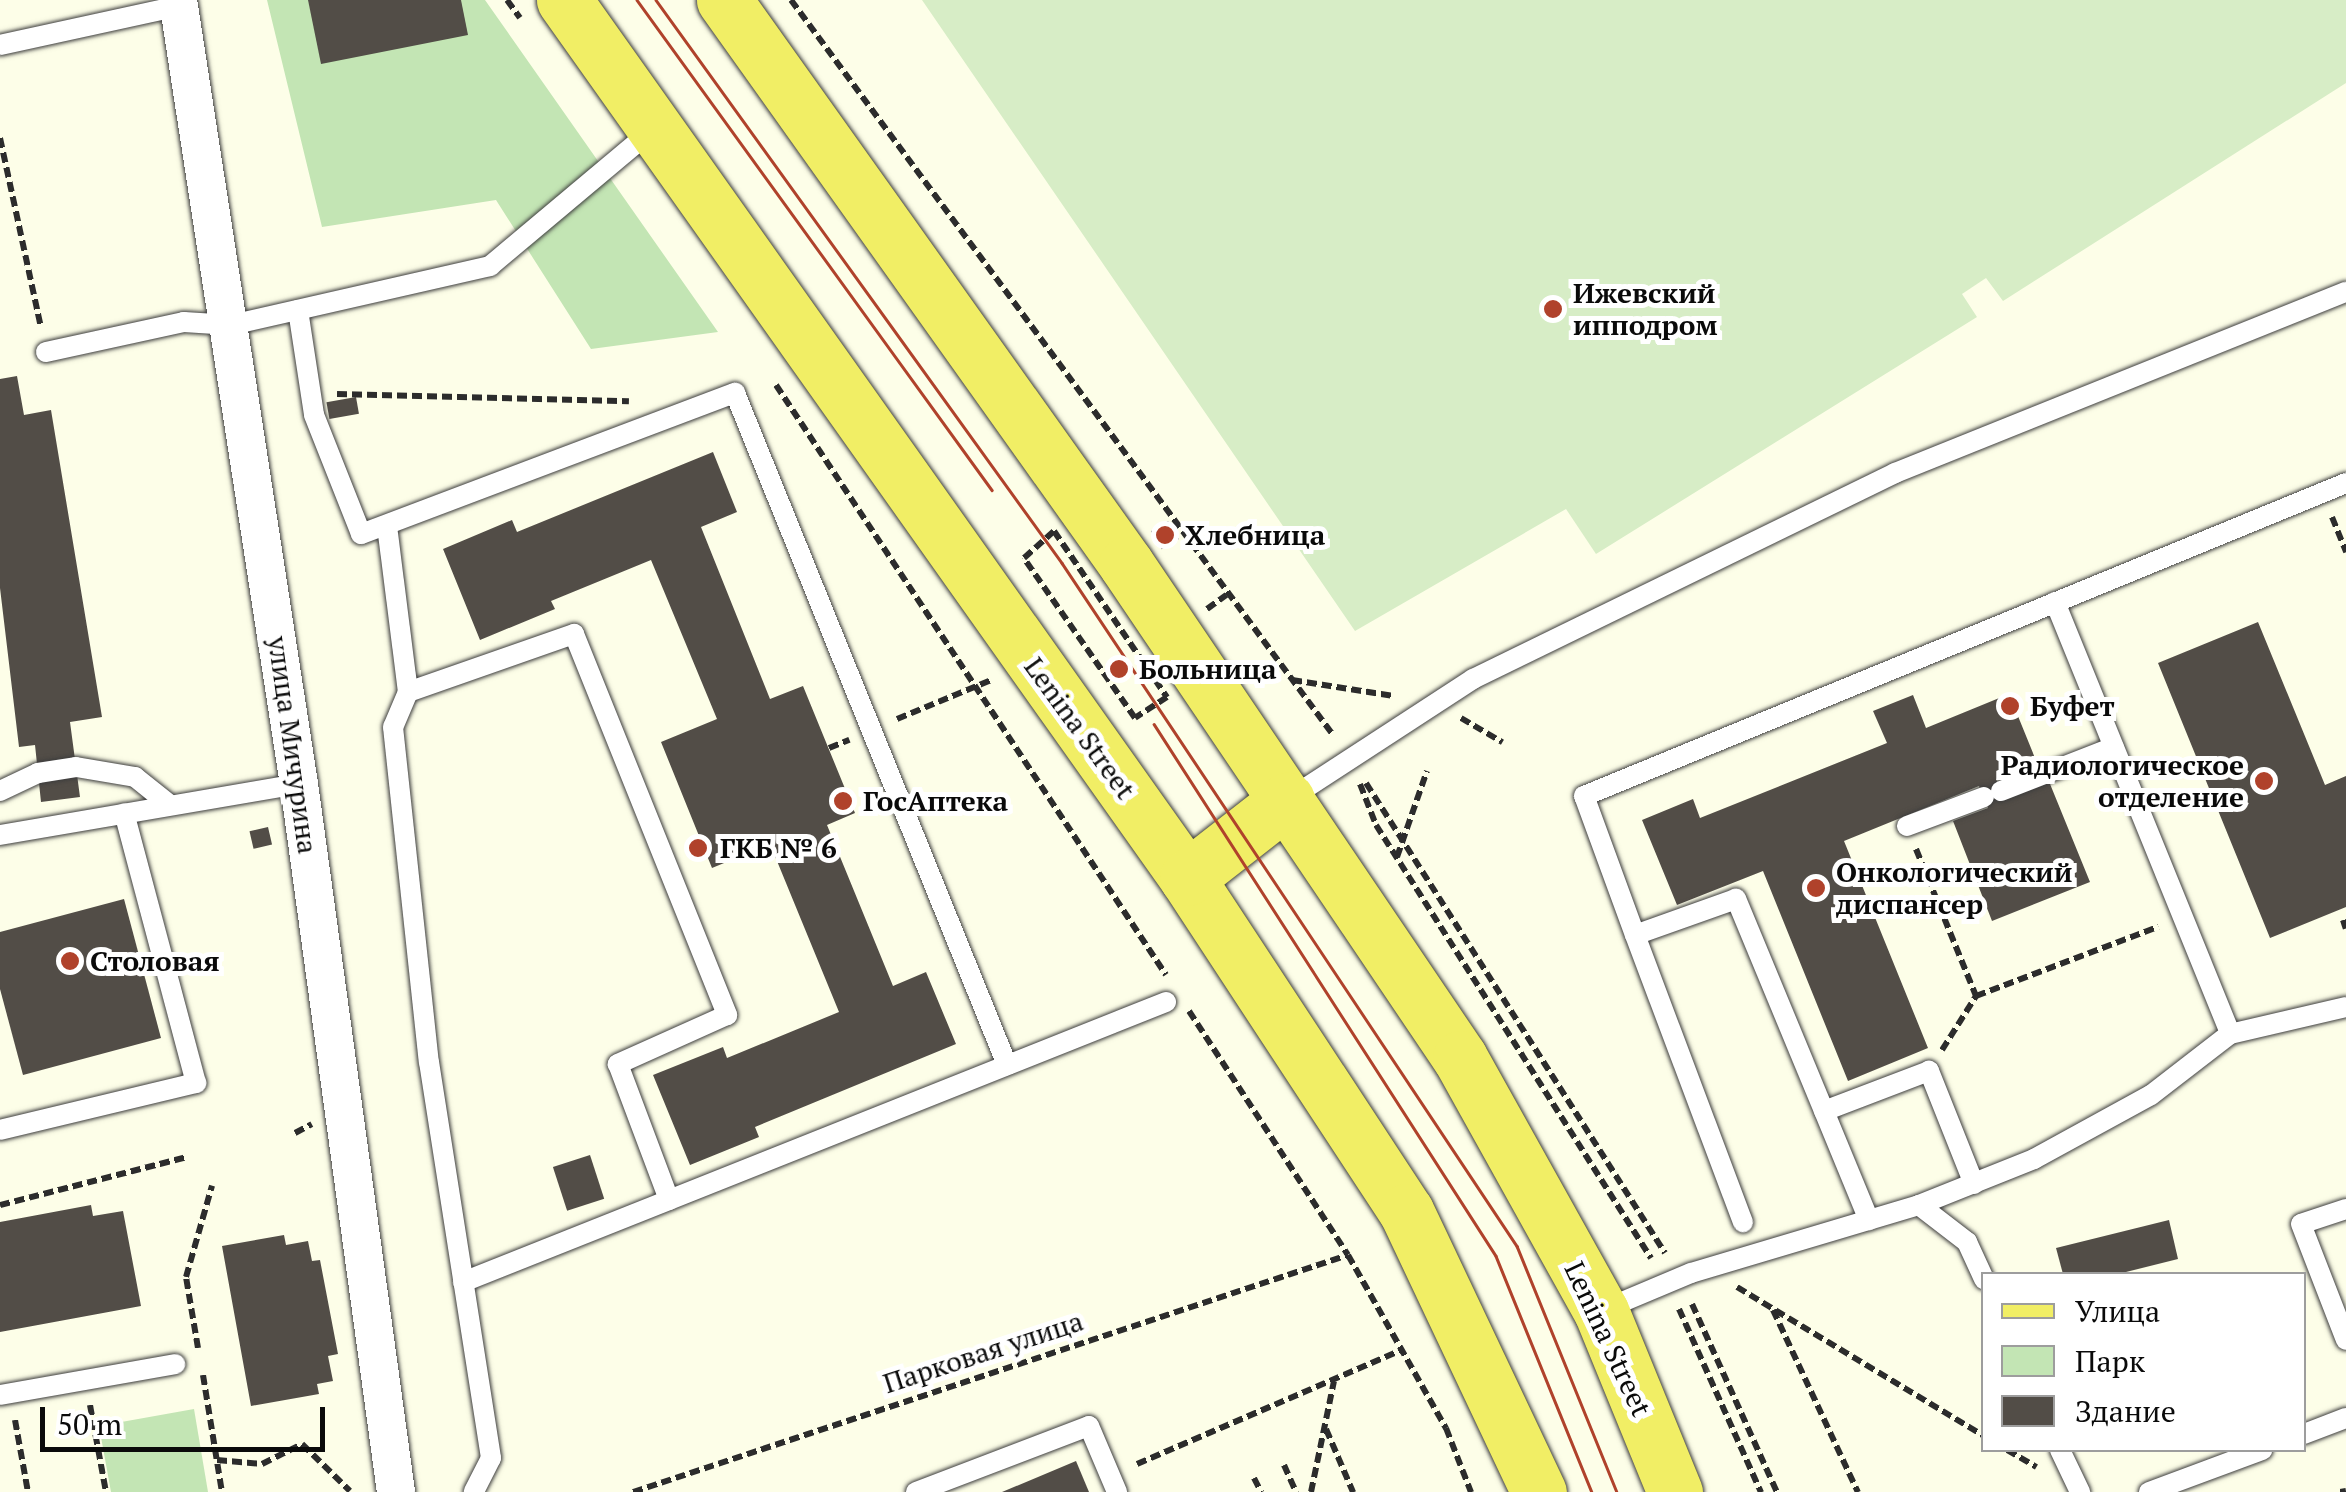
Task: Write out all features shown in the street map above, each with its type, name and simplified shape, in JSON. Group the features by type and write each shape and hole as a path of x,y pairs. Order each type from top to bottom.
{"main road":[{"name":"Lenina Street","path":"724,0 1287,800 1460,1058 1601,1311 1675,1492"},
{"name":"Lenina Street","path":"547,16 652,129 1187,878 1406,1211 1539,1492"},
{"path":"1187,878 1287,800"}],"street":[{"name":"улица Мичурина","path":"178,3 299,784 396,1492"}],"lane":[{"path":"0,45 178,3"},
{"path":"46,352 184,322 231,326 490,266 652,129"},
{"path":"1287,800 1348,755 1473,679 1895,473 2346,292"},
{"path":"298,310 311,397 361,534 735,393 1007,1065"},
{"path":"1744,1222 1584,796 2346,483"},
{"path":"387,526 408,692 393,728 429,1062 491,1458 474,1492"},
{"path":"2055,602 2230,1034"},
{"path":"408,692 574,634 727,1016 618,1064 669,1200"},
{"path":"1907,826 2114,747"},
{"path":"0,791 38,773 76,767 135,777 170,806"},
{"path":"0,835 299,784"},
{"path":"0,1130 196,1083 124,813"},
{"path":"1635,935 1736,900 1869,1220"},
{"path":"463,1282 1175,998"},
{"path":"1601,1311 1706,1269 1974,1184 2151,1095 2230,1034 2346,1006"},
{"path":"1824,1111 1929,1071 1974,1184"},
{"path":"1919,1204 1967,1242 1981,1272"},
{"path":"2346,1208 2301,1224 2346,1340"},
{"path":"5,1395 175,1364"},
{"path":"916,1492 1090,1426 1114,1484"},
{"path":"2306,1434 2344,1426"},
{"path":"2061,1452 2080,1492"},
{"path":"2149,1492 2192,1484 2258,1452"}],"path":[{"path":"508,0 547,16"},
{"path":"791,0 1348,755 1674,1280 1777,1492"},
{"path":"0,138 46,352"},
{"path":"773,380 979,687 1175,998 1348,1255 1402,1350 1471,1492"},
{"path":"311,397 368,390 650,402 680,414"},
{"path":"1054,532 1024,558 1135,718 1167,697"},
{"path":"829,748 979,687"},
{"path":"1348,755 1376,825 1674,1280 1761,1492"},
{"path":"1397,858 1401,836 1426,771"},
{"path":"1907,826 1976,996"},
{"path":"1929,1071 1976,996 2182,918"},
{"path":"0,1205 187,1157"},
{"path":"212,1186 186,1276 222,1492"},
{"name":"Парковая улица","path":"633,1492 1348,1255"},
{"path":"1706,1269 1981,1434"},
{"path":"1773,1309 1858,1492"},
{"path":"1114,1484 1402,1350"},
{"path":"1310,1492 1335,1380"},
{"path":"5,1395 28,1492"},
{"path":"90,1408 106,1492"},
{"path":"1326,1429 1353,1492"},
{"path":"217,1460 262,1464 302,1444 350,1491"},
{"path":"1284,1465 1296,1492"},
{"path":"1254,1478 1261,1492"}],"green space":[{"path":"267,0 485,0 718,332 591,349 496,200 322,227"},
{"name":"Ижевский ипподром","path":"922,0 2346,0 2346,83 2003,301 1986,278 1962,294 1977,317 1596,554 1566,509 1355,631"},
{"path":"194,1409 208,1492 111,1492 99,1426"}],"building":[{"path":"308,0 461,0 468,35 321,64"},
{"path":"17,376 24,415 51,410 102,717 70,722 80,797 41,802 35,745 19,747 0,588 0,379"},
{"path":"356,397 359,414 329,419 326,402"},
{"path":"713,452 737,512 701,527 770,699 803,686 855,813 827,825 893,986 926,972 956,1044 755,1127 759,1137 690,1165 653,1075 723,1047 727,1058 839,1012 770,844 712,868 661,742 717,719 651,560 551,601 555,609 480,640 443,549 512,520 517,532"},
{"name":"Хлебница","path":"1168,521 1179,539 1162,549 1151,531"},
{"name":"Радиологическое отделение","path":"2258,622 2325,785 2346,776 2346,907 2270,938 2158,663"},
{"name":"Онкологический диспансер","path":"2009,694 2037,763 1996,779 2003,797 2048,779 2090,882 1992,921 1953,821 1988,808 1979,786 1844,841 1928,1048 1848,1081 1763,871 1677,905 1642,820 1693,799 1700,818 1887,743 1873,711 1913,695 1926,728"},
{"path":"268,827 272,845 254,849 249,831"},
{"name":"Столовая","path":"124,899 161,1038 23,1075 0,989 0,932"},
{"path":"590,1155 604,1199 567,1211 553,1167"},
{"path":"91,1205 93,1216 123,1211 141,1306 0,1332 0,1222"},
{"path":"2169,1220 2178,1259 2126,1272 2062,1272 2056,1248"},
{"path":"284,1235 286,1245 308,1241 312,1261 320,1260 338,1354 328,1356 333,1381 317,1384 319,1394 251,1406 222,1246"},
{"path":"1076,1461 1089,1492 1002,1492"}],"tram line":[{"path":"637,0 992,490"},
{"path":"656,0 1062,563 1517,1246 1617,1492"},
{"path":"1154,724 1496,1256 1592,1492"}],"place":[{"name":"Ижевский ипподром","path":"1553,309"},
{"name":"Хлебница","path":"1165,535"},
{"name":"Больница","path":"1119,669"},
{"name":"Буфет","path":"2010,706"},
{"name":"Радиологическое отделение","path":"2264,781"},
{"name":"ГосАптека","path":"843,801"},
{"name":"ГКБ № 6","path":"698,848"},
{"name":"Онкологический диспансер","path":"1816,888"},
{"name":"Столовая","path":"70,961"}]}
